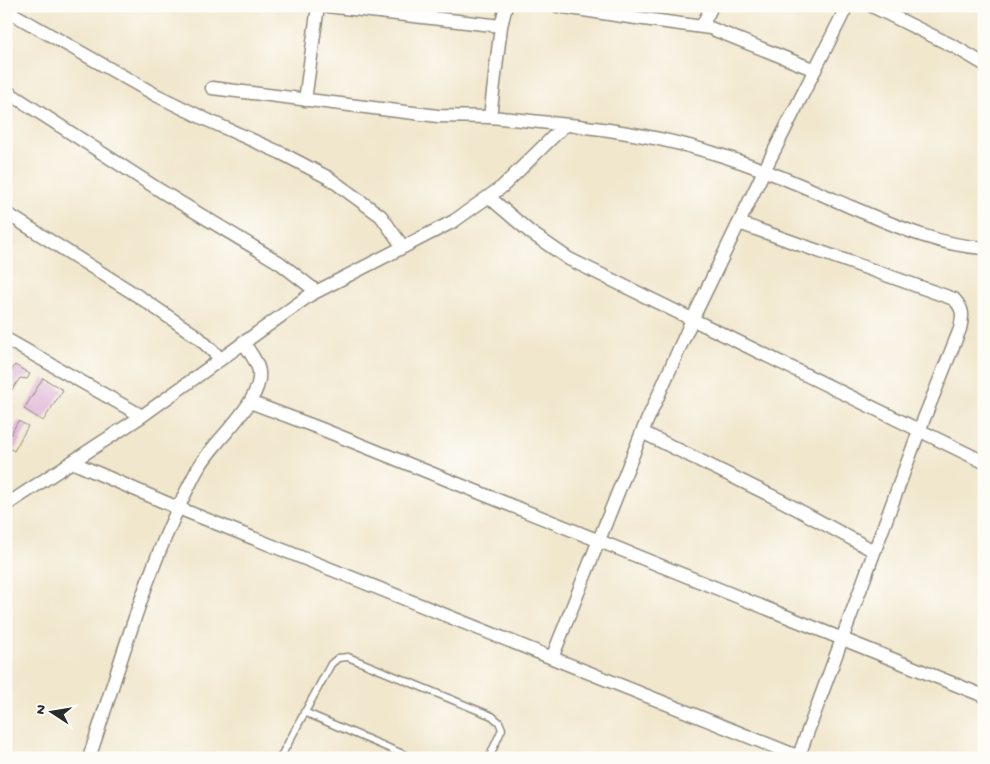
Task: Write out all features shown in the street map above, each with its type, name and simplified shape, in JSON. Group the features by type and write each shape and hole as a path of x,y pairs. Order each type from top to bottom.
{"street":[{"path":"305,100 318,6"},
{"path":"327,6 501,26"},
{"path":"490,118 501,26 506,6"},
{"path":"558,6 623,11 702,26 717,30 815,70"},
{"path":"702,26 712,6"},
{"path":"552,658 642,432 692,320 846,6"},
{"path":"872,6 955,47 984,64"},
{"path":"6,10 156,95 281,153 329,178 381,216 404,247"},
{"path":"212,88 438,116 490,118 592,127 657,139 710,152 764,171 919,236 963,246 984,248"},
{"path":"6,91 160,191 280,263 316,291"},
{"path":"6,505 142,416 316,291 454,221 489,197 564,125"},
{"path":"489,197 530,232 569,260 984,462"},
{"path":"6,213 141,298 198,337 221,358"},
{"path":"72,462 178,508 799,757 919,431 960,329 961,307 954,299 739,223"},
{"path":"6,339 142,416"},
{"path":"89,758 140,605 178,508 195,473 250,402 260,382 257,362 243,342"},
{"path":"250,402 319,428 984,696"},
{"path":"642,432 782,501 874,551"}],"lane":[{"path":"280,758 330,664 338,658 348,656 492,716 499,722 502,729 490,758"},
{"path":"304,712 412,758"}],"building":[{"path":"15,365 30,374 27,379 20,378 12,390 6,387 6,380"},
{"path":"43,378 63,390 43,421 24,409"},
{"path":"18,421 28,426 14,451 6,446 6,434 10,436"}]}
